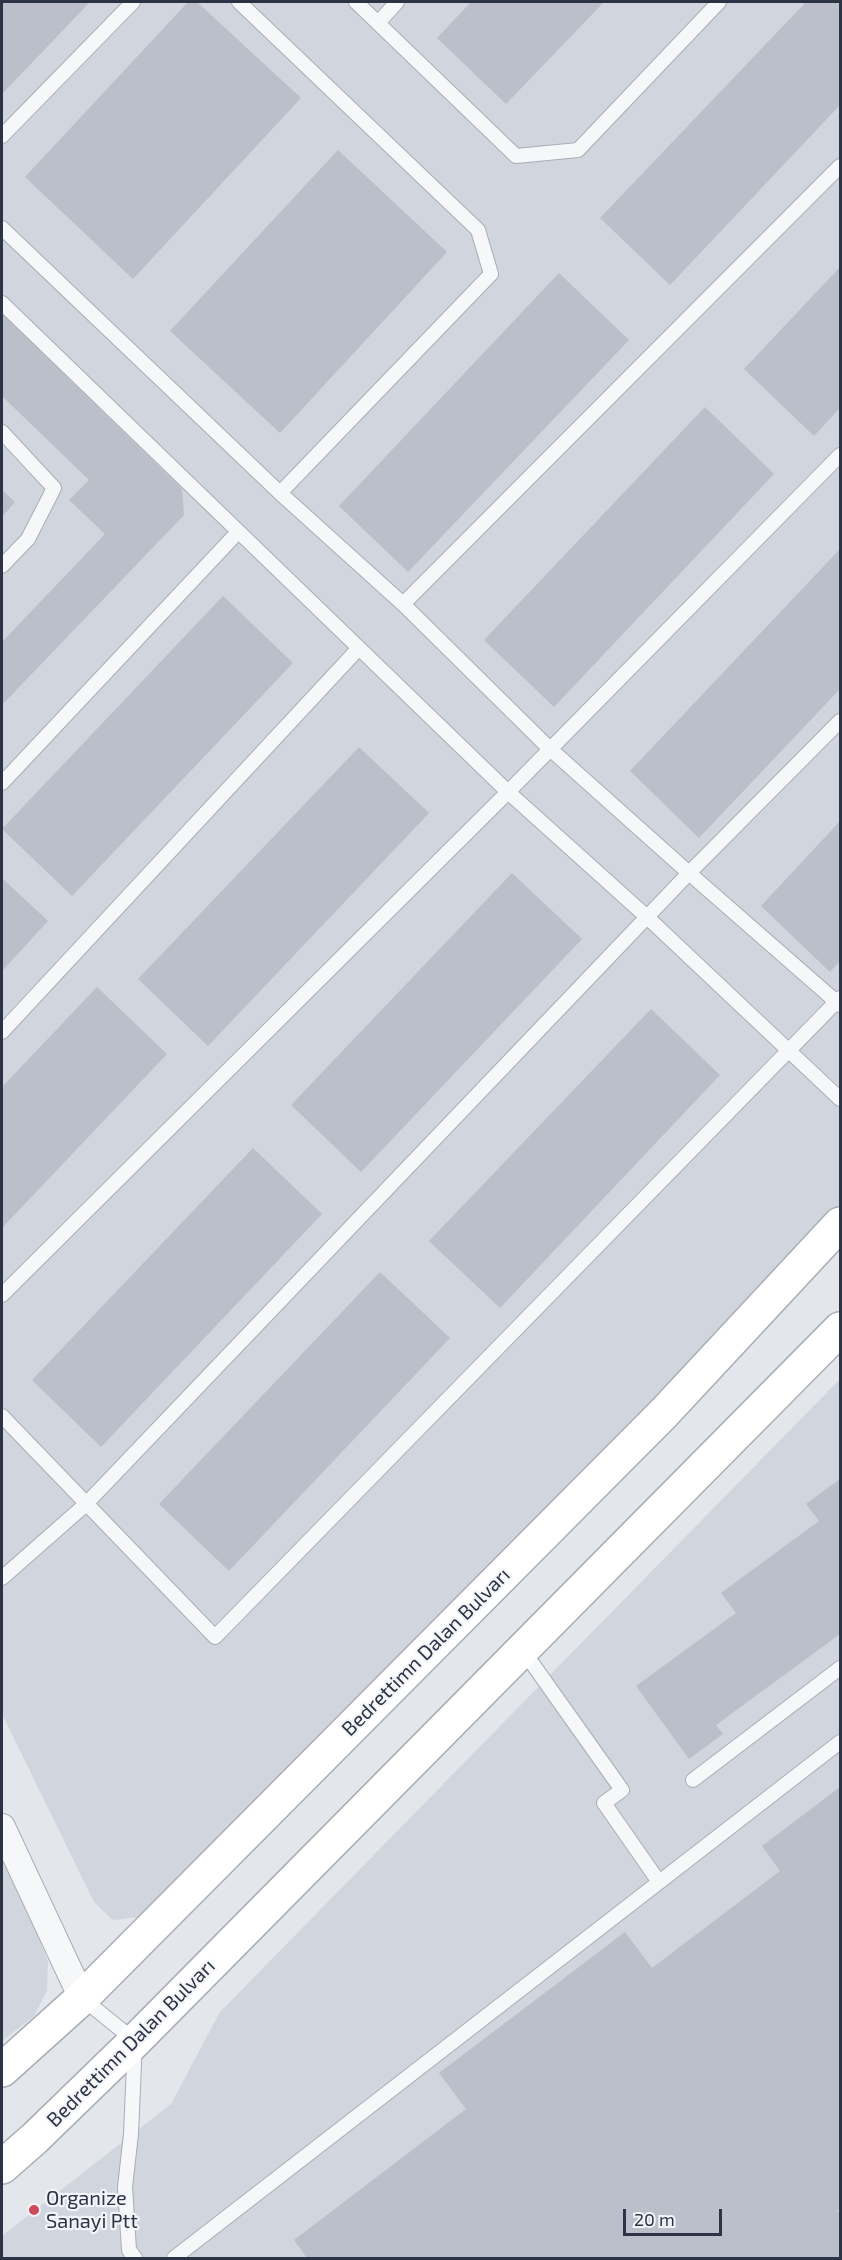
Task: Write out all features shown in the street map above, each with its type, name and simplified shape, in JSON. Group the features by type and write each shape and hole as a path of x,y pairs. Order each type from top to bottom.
{"main road":[{"name":"Bedrettimn Dalan Bulvarı","path":"2,2070 82,1998 664,1413 840,1224"},
{"name":"Bedrettimn Dalan Bulvarı","path":"2,2167 36,2138 135,2041 840,1329"}],"street":[{"path":"2,1827 82,1998"}],"lane":[{"path":"2,135 133,2"},
{"path":"239,2 478,230 491,274 280,493"},
{"path":"356,2 516,156 578,150 719,2"},
{"path":"378,23 397,2"},
{"path":"403,604 840,166"},
{"path":"2,228 280,493 403,604 549,748 689,873 839,1001 789,1049 215,1637 2,1416"},
{"path":"2,303 508,792 648,917 840,1098"},
{"path":"2,432 54,488 28,539 2,566"},
{"path":"2,1295 508,792 840,454"},
{"path":"2,783 238,531"},
{"path":"2,1032 359,648"},
{"path":"2,1578 85,1504 689,873 840,722"},
{"path":"522,1649 622,1790 604,1803 660,1882"},
{"path":"693,1780 840,1668"},
{"path":"174,2259 840,1742"},
{"path":"82,1998 135,2041 131,2134 125,2187 129,2250 135,2259"}],"shaded area":[{"path":"2,2 840,2 840,1206 162,1911 140,1917 113,1920 94,1902 2,1714"},
{"path":"840,1379 840,2258 2,2258 2,2236 171,2104 220,2012"},
{"path":"2,1858 34,1925 48,1962 47,1991 34,2016 2,2041"}],"building":[{"path":"2,2 90,2 2,94"},
{"path":"188,2 197,2 301,98 133,279 25,177"},
{"path":"471,2 604,2 506,104 437,38"},
{"path":"806,2 837,2 840,5 840,105 670,285 600,218"},
{"path":"338,150 447,252 280,433 170,331"},
{"path":"840,267 840,408 814,436 744,369"},
{"path":"559,273 629,340 408,572 339,506"},
{"path":"2,314 182,489 184,515 2,705 2,642 105,534 69,500 89,480 2,396"},
{"path":"705,407 774,474 554,707 484,640"},
{"path":"2,490 15,502 2,517"},
{"path":"840,549 840,689 699,838 630,771"},
{"path":"223,596 293,663 72,896 2,829"},
{"path":"359,747 429,813 208,1046 138,979"},
{"path":"840,821 840,961 830,972 761,906"},
{"path":"512,873 582,939 361,1172 291,1105"},
{"path":"2,878 48,921 2,971"},
{"path":"97,987 167,1054 2,1228 2,1087"},
{"path":"651,1009 720,1075 500,1308 429,1241"},
{"path":"253,1148 322,1214 101,1447 32,1380"},
{"path":"380,1272 450,1338 229,1571 159,1504"},
{"path":"840,1479 840,1634 716,1725 723,1734 689,1759 636,1686 736,1613 721,1593 819,1521 806,1504"},
{"path":"840,1787 840,2208 837,2210 840,2215 840,2258 307,2258 294,2240 466,2109 439,2073 625,1932 652,1968 780,1871 762,1846"}],"place":[{"name":"Organize Sanayi Ptt","path":"34,2210"}]}
